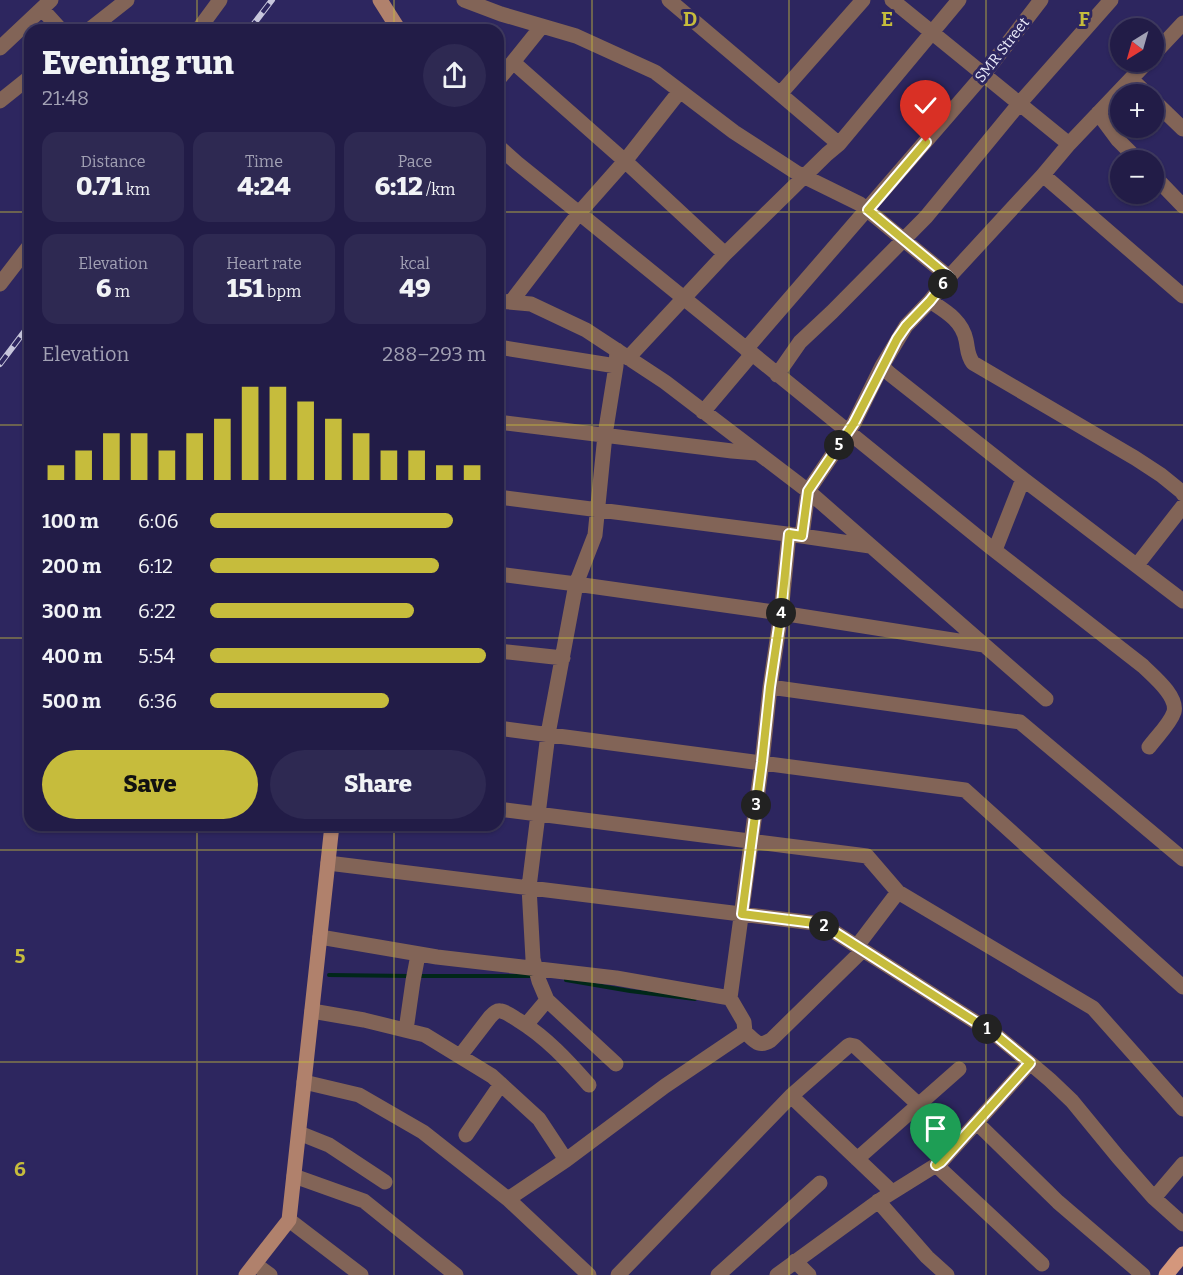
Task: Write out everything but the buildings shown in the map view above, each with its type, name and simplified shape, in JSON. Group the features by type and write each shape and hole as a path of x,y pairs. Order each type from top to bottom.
{"main road":[{"path":"380,0 395,24"},
{"path":"251,1269 289,1220 331,831"},
{"path":"1166,1275 1183,1254"}],"street":[{"path":"97,24 127,0"},
{"path":"202,24 220,0"},
{"path":"464,0 501,14 576,36 656,72 734,132 804,177 860,204 949,277"},
{"path":"669,0 839,144"},
{"path":"780,94 863,0"},
{"path":"892,0 1069,144"},
{"path":"616,1064 547,1000 534,969 529,887 548,734 576,584 595,535 606,435 620,358 826,154 839,144 959,0"},
{"name":"SMR Street","path":"703,412 749,351 984,74 1041,0"},
{"path":"777,375 800,342 926,218 1019,104 1111,0"},
{"path":"26,24 48,3 58,24"},
{"path":"1164,43 1183,23"},
{"path":"0,48 24,26"},
{"path":"504,73 542,26"},
{"path":"513,62 625,161 725,255"},
{"path":"898,892 860,948 771,1040 765,1044 759,1044 745,1032 744,1022 730,998 781,613 796,535 808,491 854,423 882,366 906,326 1069,144 1138,72"},
{"path":"1131,79 1136,84"},
{"path":"0,101 24,82"},
{"path":"505,301 625,161 680,91"},
{"path":"1164,111 1183,129"},
{"path":"1098,113 1128,150"},
{"path":"504,151 777,375 1143,666 1172,698 1175,709 1149,747"},
{"path":"1043,175 1183,296"},
{"path":"1164,186 1183,206"},
{"path":"0,284 24,253"},
{"path":"505,301 531,304 586,330 620,358 665,382 808,491 1046,699"},
{"path":"930,301 955,318 967,342 969,358 974,363 1153,469 1183,494"},
{"path":"504,348 620,358"},
{"path":"882,366 1023,479 1183,601"},
{"path":"504,423 756,453"},
{"path":"995,550 1023,479"},
{"path":"504,498 871,546"},
{"path":"1137,565 1183,506"},
{"path":"504,575 781,613 984,645"},
{"path":"504,652 563,658"},
{"path":"770,687 1020,722 1183,859"},
{"path":"504,729 965,790 1183,987"},
{"path":"504,810 867,856 898,892 1093,1008 1183,1109"},
{"path":"328,863 822,924 996,1035 1030,1063 1072,1101 1154,1198 1183,1224"},
{"path":"320,937 416,967 534,969 616,978 730,998"},
{"path":"406,1030 416,967"},
{"path":"526,1025 547,1000"},
{"path":"460,1056 495,1012 500,1010 526,1025 561,1054 589,1085"},
{"path":"312,1011 426,1035 501,1084 539,1119 566,1160"},
{"path":"508,1199 566,1160 664,1086 745,1032"},
{"path":"618,1275 791,1096 850,1045 855,1046 919,1105"},
{"path":"777,1275 878,1201 941,1162 1030,1063"},
{"path":"857,1159 959,1069"},
{"path":"304,1082 358,1095 423,1132 508,1199 589,1275"},
{"path":"466,1135 501,1084"},
{"path":"791,1096 892,1192"},
{"path":"976,1123 1058,1202 1143,1275"},
{"path":"299,1133 328,1145 385,1182"},
{"path":"1154,1198 1183,1164"},
{"path":"936,1165 1042,1264"},
{"path":"294,1176 364,1201 456,1275"},
{"path":"718,1275 820,1183"},
{"path":"878,1201 927,1257 946,1275"},
{"path":"289,1220 361,1275"},
{"path":"795,1261 809,1275"},
{"path":"251,1269 270,1275"}],"waterway":[{"path":"329,975 410,976"},
{"path":"417,976 530,976"},
{"path":"566,980 695,999"}],"railway":[{"path":"254,24 272,0"},
{"path":"0,364 24,332"}],"route":[{"path":"926,142 868,210 949,277 897,339 854,423 808,491 802,536 789,534 742,914 822,924 996,1035 1030,1063 936,1165"}]}
